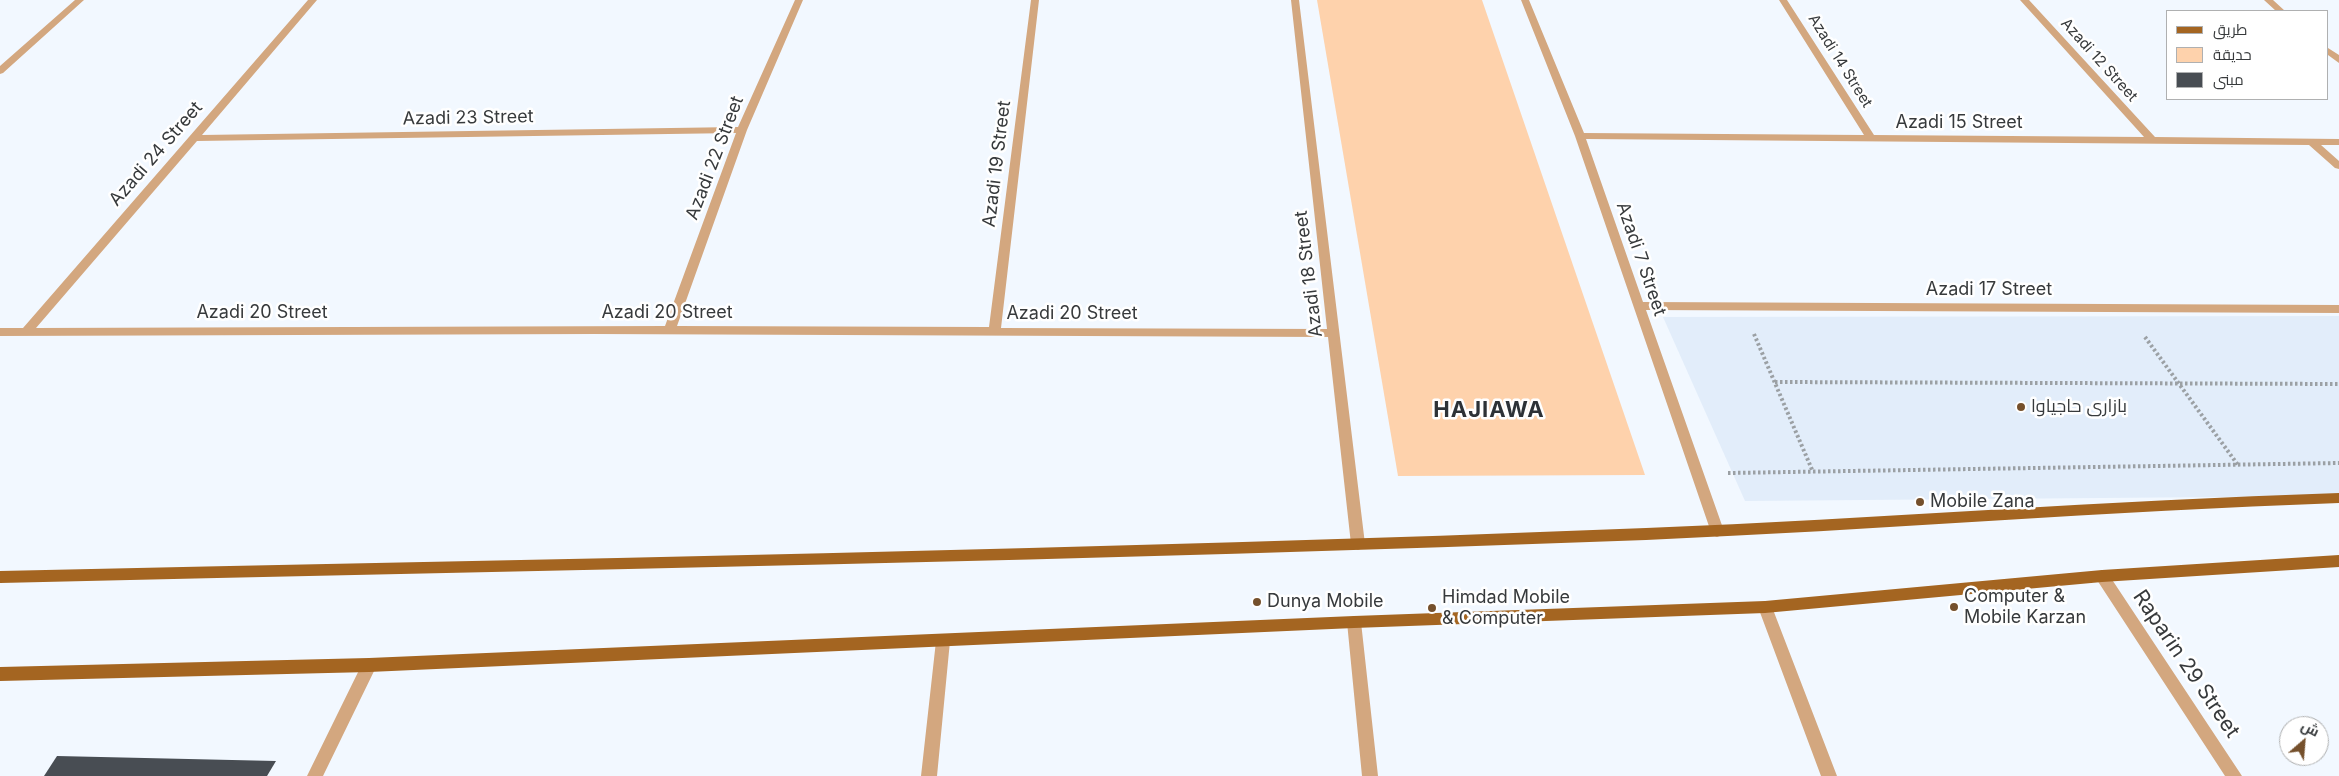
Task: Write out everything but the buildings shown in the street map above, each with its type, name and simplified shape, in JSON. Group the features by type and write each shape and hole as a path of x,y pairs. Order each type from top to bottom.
{"main road":[{"path":"0,577 1358,544 1717,531 2010,513 2339,498"},
{"path":"0,674 369,665 1354,622 1765,607 2102,576 2339,561"}],"street":[{"path":"0,71 80,0"},
{"name":"Azadi 24 Street","path":"26,332 314,0"},
{"name":"Azadi 22 Street","path":"670,330 742,130 799,0"},
{"name":"Azadi 19 Street","path":"994,332 1035,0"},
{"name":"Azadi 18 Street","path":"1295,0 1358,544"},
{"name":"Azadi 7 Street","path":"1525,0 1580,136 1717,531"},
{"name":"Azadi 14 Street","path":"1783,0 1871,139"},
{"name":"Azadi 12 Street","path":"2024,0 2152,140"},
{"path":"2268,0 2280,10"},
{"path":"2329,52 2339,60"},
{"name":"Azadi 23 Street","path":"194,138 742,130"},
{"name":"Azadi 15 Street","path":"1580,136 2339,142"},
{"path":"2312,142 2339,166"},
{"name":"Azadi 17 Street","path":"1639,306 2339,308"},
{"name":"Azadi 20 Street","path":"0,332 670,330 1334,333"},
{"name":"Raparin 29 Street","path":"2102,576 2234,776"},
{"path":"1765,607 1829,776"},
{"path":"1354,622 1370,776"},
{"path":"930,776 943,641"},
{"path":"315,776 369,665"}],"path":[{"path":"1742,306 1813,472"},
{"path":"2124,308 2238,464"},
{"path":"1775,382 2339,384"},
{"path":"1698,474 2339,463"}],"shaded area":[{"name":"بازاری حاجیاوا","path":"2339,316 2339,496 1745,501 1663,317"}],"green space":[{"path":"1317,0 1482,0 1645,475 1398,476"}],"place":[{"name":"بازاری حاجیاوا","path":"2021,407"},
{"name":"Mobile Zana","path":"1920,502"},
{"name":"Dunya Mobile","path":"1257,602"},
{"name":"Computer & Mobile Karzan","path":"1954,607"},
{"name":"Himdad Mobile & Computer","path":"1432,608"}],"district":[{"name":"HAJIAWA","path":"1489,410"}]}
